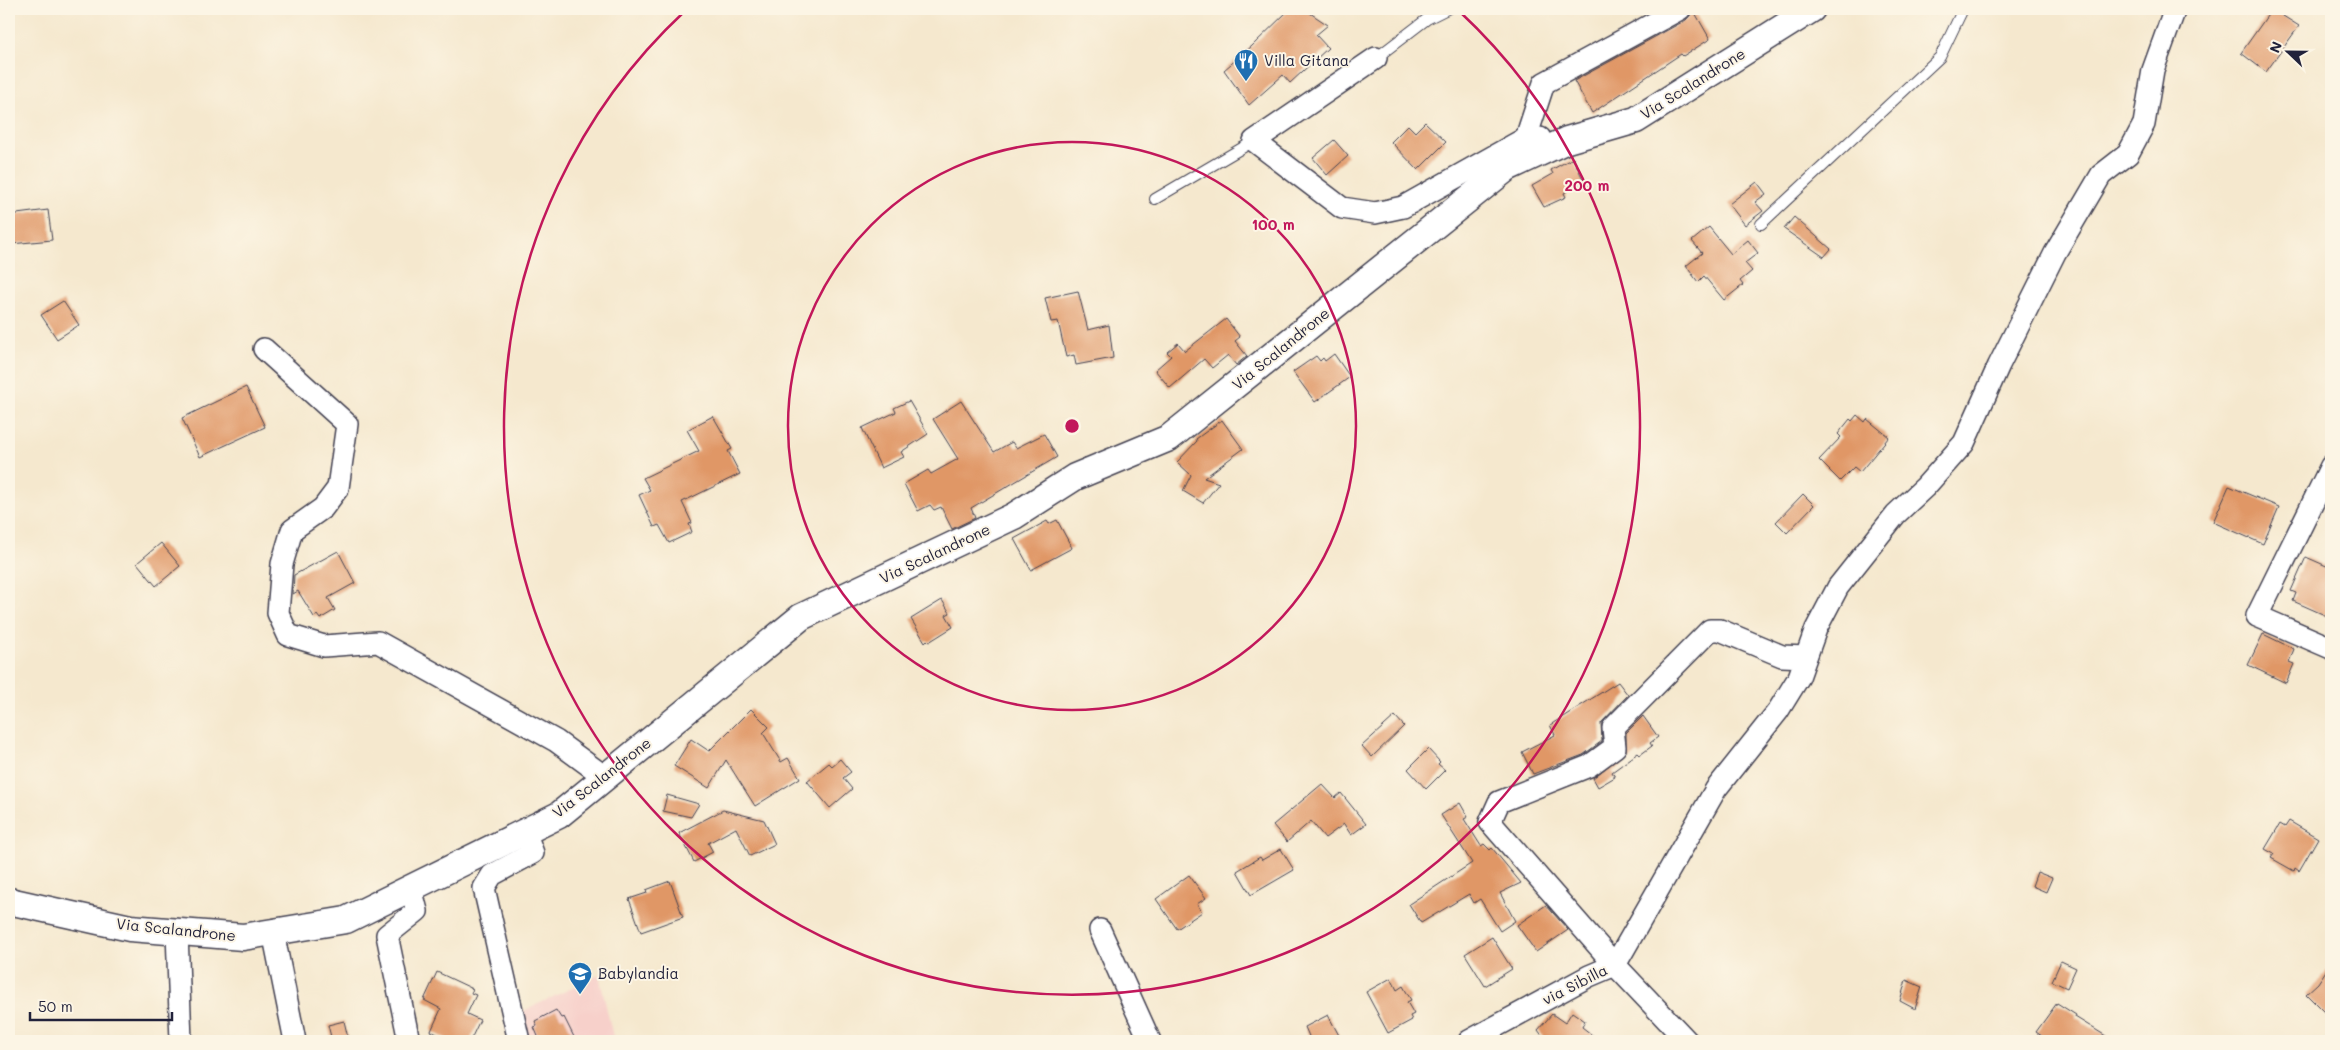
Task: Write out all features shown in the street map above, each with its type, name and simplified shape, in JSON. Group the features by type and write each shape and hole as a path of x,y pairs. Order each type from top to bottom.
{"street":[{"path":"1526,138 1544,83 1680,9"},
{"name":"Via Scalandrone","path":"9,901 130,928 243,938 346,920 559,815 801,617 1014,516 1075,477 1169,438 1507,168 1567,140 1636,120 1812,9"},
{"path":"1806,657 1782,656 1720,630 1710,630 1613,728 1615,747 1589,766 1499,802 1490,822 1615,965 1716,789 1778,711 1799,676 1806,657 1816,629 1838,588 1896,514 1925,487 1964,443 1999,366 2055,253 2102,175 2128,154 2144,124 2153,70 2175,9"},
{"path":"1376,58 1254,141 1342,208 1375,213 1403,207 1526,138 1567,140"},
{"path":"264,349 347,424 338,488 323,508 292,530 282,564 278,613 288,635 324,646 378,642 556,741 605,777"},
{"path":"2330,473 2257,616 2331,648"},
{"path":"519,1041 484,888 492,875 533,853 525,831"},
{"path":"409,1041 387,935 417,911 411,888"},
{"path":"1100,930 1150,1041"},
{"path":"177,932 181,1041"},
{"path":"273,932 295,1041"},
{"name":"via Sibilla","path":"1469,1041 1589,976 1615,965 1687,1041"}],"lane":[{"path":"1376,58 1427,20 1447,9"},
{"path":"1761,224 1940,57 1963,9"},
{"path":"1155,199 1254,141"}],"shaded area":[{"name":"Babylandia","path":"599,975 614,1041 521,1041 515,1015"}],"building":[{"path":"1290,9 1304,9 1328,25 1316,35 1328,48 1290,83 1283,75 1249,105 1224,70"},
{"path":"2272,9 2299,26 2266,72 2241,53"},
{"path":"1694,11 1710,39 1683,56 1681,54 1592,113 1574,81 1686,20"},
{"path":"1425,122 1446,142 1418,170 1391,142 1408,125 1415,132"},
{"path":"1334,140 1348,156 1327,175 1313,158"},
{"path":"1573,158 1584,181 1564,193 1566,197 1544,207 1532,186 1553,174 1551,170"},
{"path":"1757,182 1766,194 1755,202 1763,211 1745,225 1729,204"},
{"path":"48,210 52,240 11,244 9,215"},
{"path":"1794,217 1831,249 1824,257 1784,229"},
{"path":"1709,227 1731,254 1748,240 1758,253 1745,263 1752,271 1740,281 1743,285 1724,300 1704,276 1698,282 1686,266 1702,253 1692,241"},
{"path":"1078,291 1088,330 1109,325 1113,358 1076,365 1074,355 1066,357 1058,321 1051,322 1045,298"},
{"path":"63,301 79,325 57,339 41,315"},
{"path":"1226,319 1240,337 1235,341 1247,356 1236,365 1228,355 1212,368 1204,359 1170,388 1155,370 1171,356 1167,352 1178,343 1185,351"},
{"path":"1334,354 1350,377 1315,402 1293,372 1316,356 1320,361 1323,358 1325,361"},
{"path":"246,387 265,427 200,457 182,418"},
{"path":"909,401 928,434 901,452 904,457 881,468 862,428 896,412 894,408"},
{"path":"961,401 994,452 1012,442 1016,448 1044,434 1057,457 971,508 975,518 952,529 941,507 934,510 930,505 918,511 904,484 928,470 931,474 958,459 933,419"},
{"path":"1857,415 1865,422 1867,419 1889,437 1860,472 1854,467 1840,481 1819,460 1841,437 1838,434 1850,419 1852,421"},
{"path":"713,416 732,449 728,451 740,474 682,502 692,523 689,524 692,532 669,543 659,525 654,527 639,495 650,490 643,478 699,451 687,430"},
{"path":"1222,420 1243,449 1204,478 1219,483 1203,503 1183,491 1191,475 1177,462 1197,441 1196,439"},
{"path":"2229,486 2279,507 2263,544 2213,522"},
{"path":"1803,494 1814,505 1787,533 1776,522"},
{"path":"1057,520 1072,548 1031,570 1014,539 1047,521 1049,524"},
{"path":"161,543 180,566 156,586 137,563"},
{"path":"338,551 355,583 328,598 335,610 320,619 317,615 314,617 298,591 293,594 294,575"},
{"path":"2306,557 2331,568 2331,607 2327,616 2293,601 2296,593 2291,591"},
{"path":"942,600 950,613 946,615 953,627 929,642 927,640 925,642 911,619"},
{"path":"2263,634 2294,649 2289,662 2294,664 2286,683 2248,665"},
{"path":"1618,682 1628,695 1601,723 1602,741 1583,755 1533,774 1522,752 1555,735 1550,725"},
{"path":"751,709 769,727 763,733 781,762 788,758 800,778 755,806 726,760 709,788 674,766 691,739 709,751"},
{"path":"1395,716 1404,726 1372,757 1362,746"},
{"path":"1643,716 1658,737 1650,743 1652,746 1640,755 1638,753 1612,772 1615,777 1598,787 1593,778 1626,752 1626,733"},
{"path":"1428,749 1440,762 1438,764 1445,770 1426,789 1408,769"},
{"path":"840,759 851,772 843,778 852,789 830,808 807,781 829,763 832,766"},
{"path":"1322,784 1335,798 1341,793 1366,824 1351,835 1344,824 1325,838 1311,821 1287,842 1273,825"},
{"path":"667,795 699,804 691,817 663,811"},
{"path":"1460,803 1468,817 1464,819 1481,846 1484,844 1490,850 1492,848 1521,883 1500,893 1515,921 1500,931 1480,899 1474,903 1469,894 1421,923 1409,904 1472,863 1441,815"},
{"path":"723,810 764,820 775,844 750,856 736,828 708,843 713,852 694,862 679,833"},
{"path":"2289,821 2318,838 2299,871 2295,868 2294,871 2271,858 2274,854 2265,849 2280,824 2285,827"},
{"path":"1281,849 1294,870 1251,895 1237,871 1260,857 1262,860"},
{"path":"2037,872 2052,878 2046,892 2032,886"},
{"path":"1189,875 1206,898 1197,904 1202,912 1177,929 1156,899"},
{"path":"670,881 683,917 641,932 629,899 647,893 646,890"},
{"path":"1546,905 1568,930 1536,952 1517,925"},
{"path":"1492,937 1512,969 1485,986 1465,954"},
{"path":"2061,961 2076,968 2067,988 2052,981"},
{"path":"2331,963 2331,1019 2306,994 2318,983"},
{"path":"437,972 473,989 471,993 476,995 467,1014 480,1020 470,1041 451,1041 431,1031 441,1009 424,1000"},
{"path":"1391,978 1397,990 1403,986 1411,1000 1407,1002 1414,1014 1410,1016 1412,1020 1388,1033 1366,992"},
{"path":"1906,980 1922,987 1915,1009 1900,1001"},
{"path":"2057,1003 2076,1015 2075,1017 2114,1041 2049,1041 2036,1032"},
{"path":"556,1010 561,1018 564,1017 576,1041 540,1041 534,1027 537,1026 535,1021"},
{"path":"1572,1012 1585,1021 1582,1027 1600,1041 1546,1041 1538,1030 1552,1014 1565,1023"},
{"path":"1328,1015 1342,1041 1311,1041 1305,1027"},
{"path":"344,1021 348,1038 332,1041 328,1025"}],"place":[{"name":"Villa Gitana","path":"1246,82"},
{"name":"Babylandia","path":"580,995"}]}
